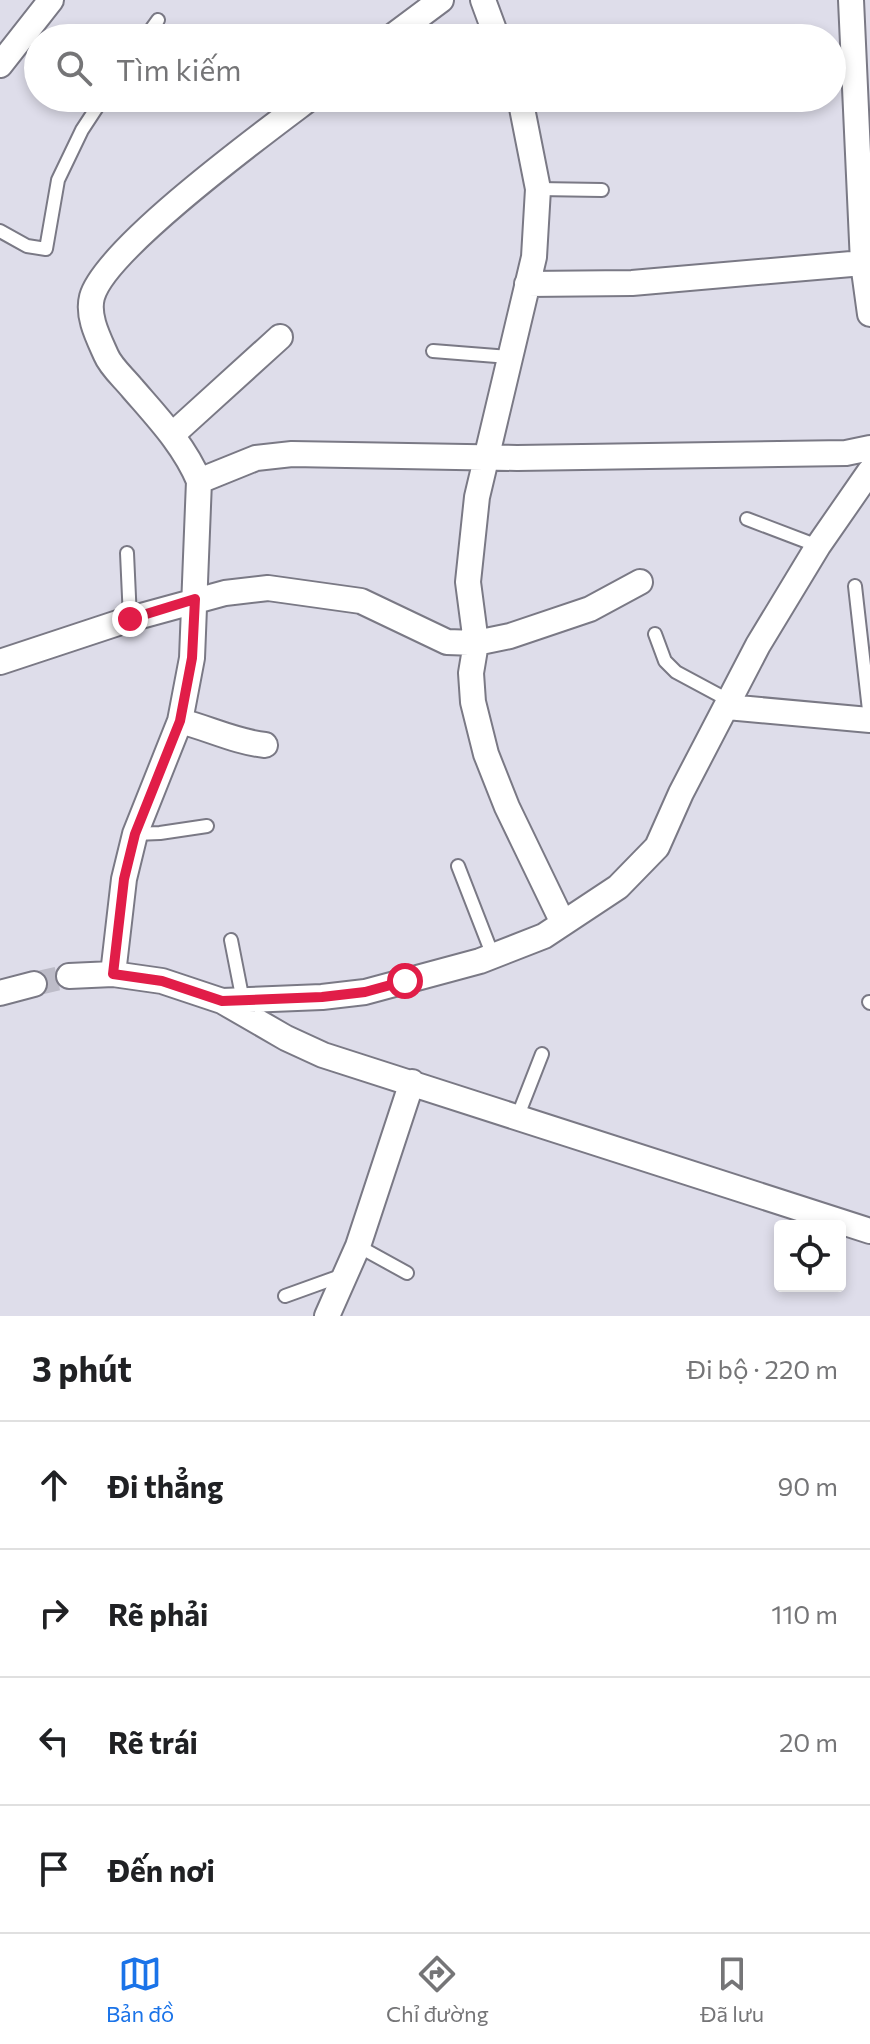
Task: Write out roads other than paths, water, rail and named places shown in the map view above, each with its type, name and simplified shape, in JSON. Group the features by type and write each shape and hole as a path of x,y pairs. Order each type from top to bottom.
{"street":[{"path":"32,24 51,0"},
{"path":"409,24 441,0"},
{"path":"483,0 492,24"},
{"path":"851,0 863,263 870,314"},
{"path":"0,65 24,34"},
{"path":"113,974 124,879 135,834 180,721 192,658 199,481 172,435 107,358 91,317 91,300 97,282 136,240 231,157 291,112"},
{"path":"523,112 538,189 534,257 477,497 468,582 476,643 471,673 473,702 486,754 507,807 563,923"},
{"path":"527,284 632,283 863,263"},
{"path":"172,435 280,337"},
{"path":"199,481 256,458 292,454 486,458 846,453 870,448"},
{"path":"232,1001 365,992 493,956 544,936 618,887 657,847 681,793 758,645 818,546 870,471"},
{"path":"0,662 195,599 225,593 268,588 361,601 447,642 476,643 510,636 590,609 640,582"},
{"path":"729,704 870,719"},
{"path":"180,721 247,743 265,745"},
{"path":"69,976 113,974 162,981 232,1001 286,1038 323,1055 870,1231"},
{"path":"0,993 34,984"},
{"path":"327,1316 358,1246 412,1082"}],"lane":[{"path":"155,24 158,20"},
{"path":"0,231 27,246 46,249 58,180 94,112"},
{"path":"538,189 602,190"},
{"path":"433,351 509,357"},
{"path":"747,519 818,546"},
{"path":"127,553 130,619"},
{"path":"855,586 870,719"},
{"path":"655,634 665,661 676,672 729,704"},
{"path":"135,834 207,826"},
{"path":"458,866 493,956"},
{"path":"231,940 232,1001"},
{"path":"517,1118 542,1054"},
{"path":"358,1246 407,1273"},
{"path":"285,1296 346,1274"}],"tunnel":[{"path":"34,984 69,976"}]}
